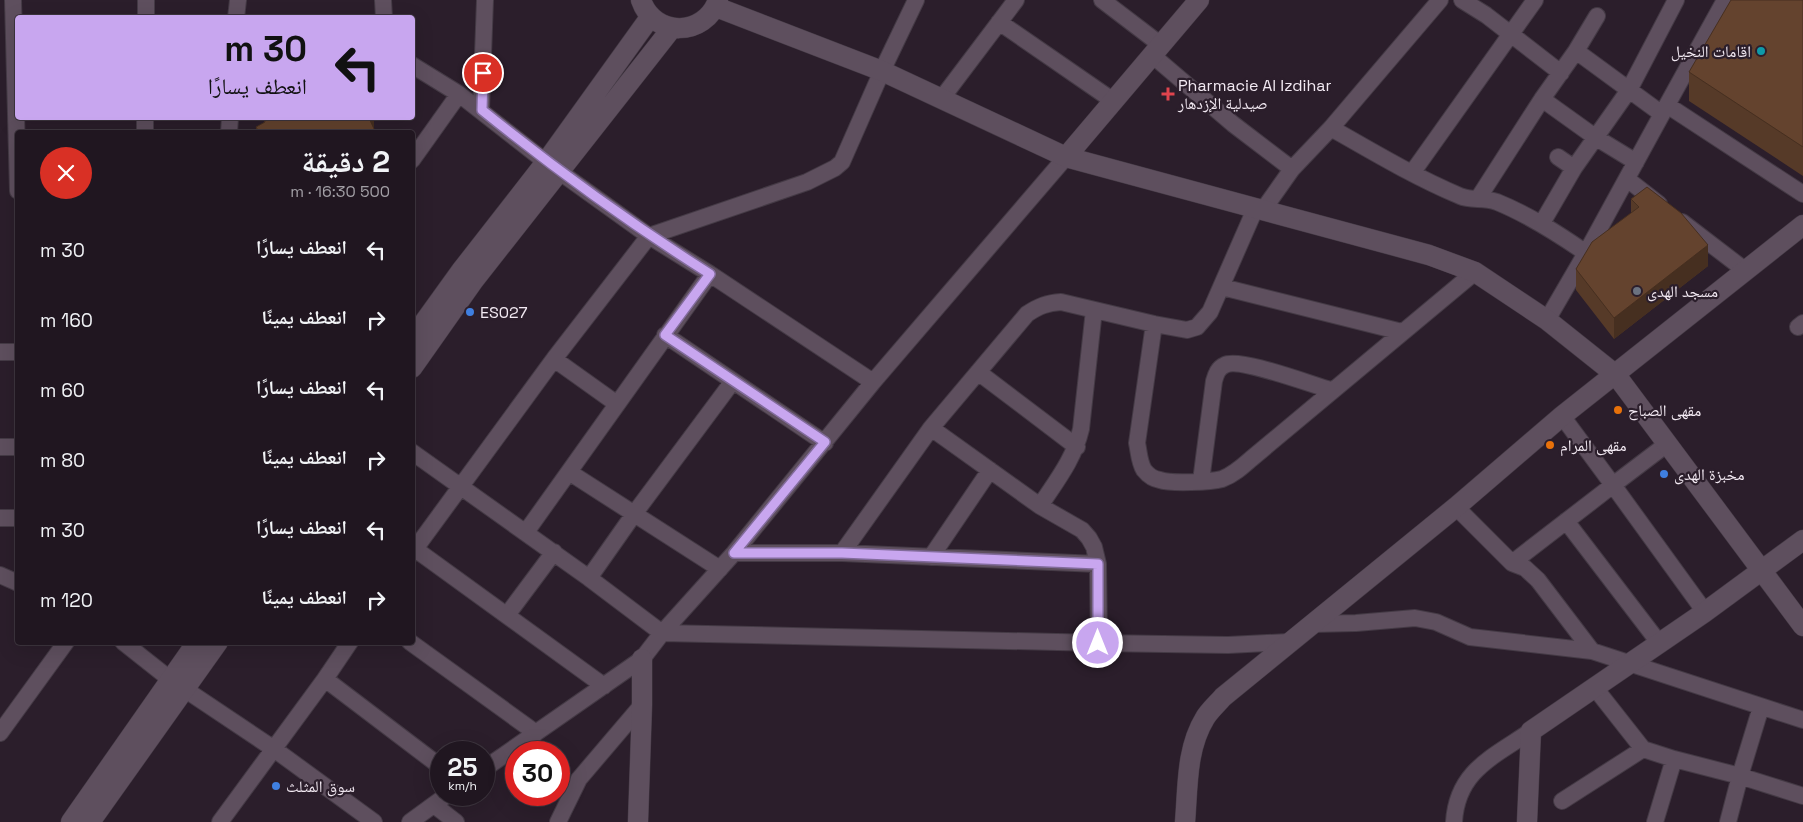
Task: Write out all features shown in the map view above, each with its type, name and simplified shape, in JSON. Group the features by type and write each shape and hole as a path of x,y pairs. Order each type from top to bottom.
{"street":[{"path":"13,0 15,31"},
{"path":"146,0 146,15"},
{"path":"236,15 238,0"},
{"path":"382,0 384,15"},
{"path":"482,110 485,0"},
{"path":"415,550 554,359 649,236 807,182 835,168 842,162 916,0"},
{"path":"942,98 1016,0"},
{"path":"1102,0 1233,124 1292,169"},
{"path":"495,761 642,659 662,633 734,553 873,382 1199,0"},
{"path":"842,553 931,428 1027,314 1038,306 1049,302 1061,302 1154,324 1187,330 1197,327 1210,312 1259,208 1292,169 1331,128 1440,0"},
{"path":"1462,0 1486,15 1561,73"},
{"path":"1412,173 1535,0"},
{"path":"1542,223 1574,168 1629,90 1676,0"},
{"path":"1547,320 1586,253 1725,0"},
{"path":"415,364 553,166 646,8 661,24 672,28 685,28 697,24 708,17 717,4 882,71 1066,157 1428,255 1475,272 1547,320 1616,375 1803,625"},
{"path":"1479,197 1576,51 1597,16"},
{"path":"1000,22 1112,100"},
{"path":"415,335 461,271 672,28"},
{"path":"1576,51 1629,90 1664,109 1803,194"},
{"path":"415,67 482,110 553,166 649,236 873,382"},
{"path":"415,156 459,94"},
{"path":"1542,100 1595,137 1636,162"},
{"path":"1331,128 1412,173 1461,196 1479,197 1496,201 1542,223 1586,253"},
{"path":"13,179 15,132"},
{"path":"1558,157 1574,168"},
{"path":"1626,179 1746,271"},
{"path":"1185,822 1190,760 1196,734 1206,716 1223,697 1456,507 1562,416 1803,225"},
{"path":"1154,324 1137,444 1144,470 1151,477 1162,481 1221,479 1232,474 1475,272"},
{"path":"526,532 710,274"},
{"path":"1222,287 1402,332"},
{"path":"1040,506 1070,461 1077,446 1081,429 1094,310"},
{"path":"665,335 825,442"},
{"path":"0,352 15,352"},
{"path":"554,359 617,404"},
{"path":"1201,481 1214,381 1218,370 1224,365 1233,362 1248,365 1331,390"},
{"path":"978,372 1077,446"},
{"path":"590,578 634,514 733,382"},
{"path":"1562,416 1705,612"},
{"path":"931,428 1040,506 1082,530 1089,538 1094,547 1098,564 1098,643"},
{"path":"1512,563 1667,444"},
{"path":"0,447 15,447"},
{"path":"415,454 590,578 662,633 1228,645 1289,642"},
{"path":"931,557 990,470"},
{"path":"569,472 720,569"},
{"path":"1456,507 1512,563 1525,568 1538,580 1592,651"},
{"path":"0,518 15,518"},
{"path":"1566,521 1660,644"},
{"path":"1454,822 1455,809 1462,786 1475,770 1660,644 1803,540"},
{"path":"415,552 507,615 604,686"},
{"path":"507,615 554,552"},
{"path":"734,553 842,553 1098,564"},
{"path":"0,575 15,582"},
{"path":"1312,624 1356,623 1415,618 1436,622 1470,637 1592,651 1803,720"},
{"path":"0,733 64,645"},
{"path":"127,645 178,684 274,748 374,822"},
{"path":"90,822 178,684 196,645"},
{"path":"71,822 178,684 215,645"},
{"path":"220,822 348,645"},
{"path":"414,645 536,733"},
{"path":"638,822 642,659"},
{"path":"325,679 430,758"},
{"path":"1595,688 1643,749 1803,796"},
{"path":"558,822 579,779 642,705"},
{"path":"1728,822 1761,707"},
{"path":"1527,822 1530,732"},
{"path":"1562,801 1643,749"},
{"path":"1655,822 1674,759"},
{"path":"410,822 433,806"},
{"path":"435,806 456,822"}],"building":[{"name":"اقامات النخيل","path":"1731,0 1803,0 1803,147 1689,72"},
{"path":"264,120 370,120 375,130 258,130 256,127 265,122"},
{"path":"1647,187 1681,213 1708,245 1614,318 1576,269 1592,242 1639,207 1631,199"}],"place":[{"name":"اقامات النخيل","path":"1761,51"},
{"name":"Pharmacie Al Izdihar صيدلية الإزدهار","path":"1168,94"},
{"name":"مسجد الهدى","path":"1637,291"},
{"name":"ES027","path":"470,312"},
{"name":"مقهى الصباح","path":"1618,410"},
{"name":"مقهى المرام","path":"1550,445"},
{"name":"مخبزة الهدى","path":"1664,474"},
{"name":"سوق المثلث","path":"276,786"}],"route":[{"path":"483,73 482,110 546,162 649,236 710,274 665,335 825,442 734,553 842,553 1098,564 1098,643"}]}
